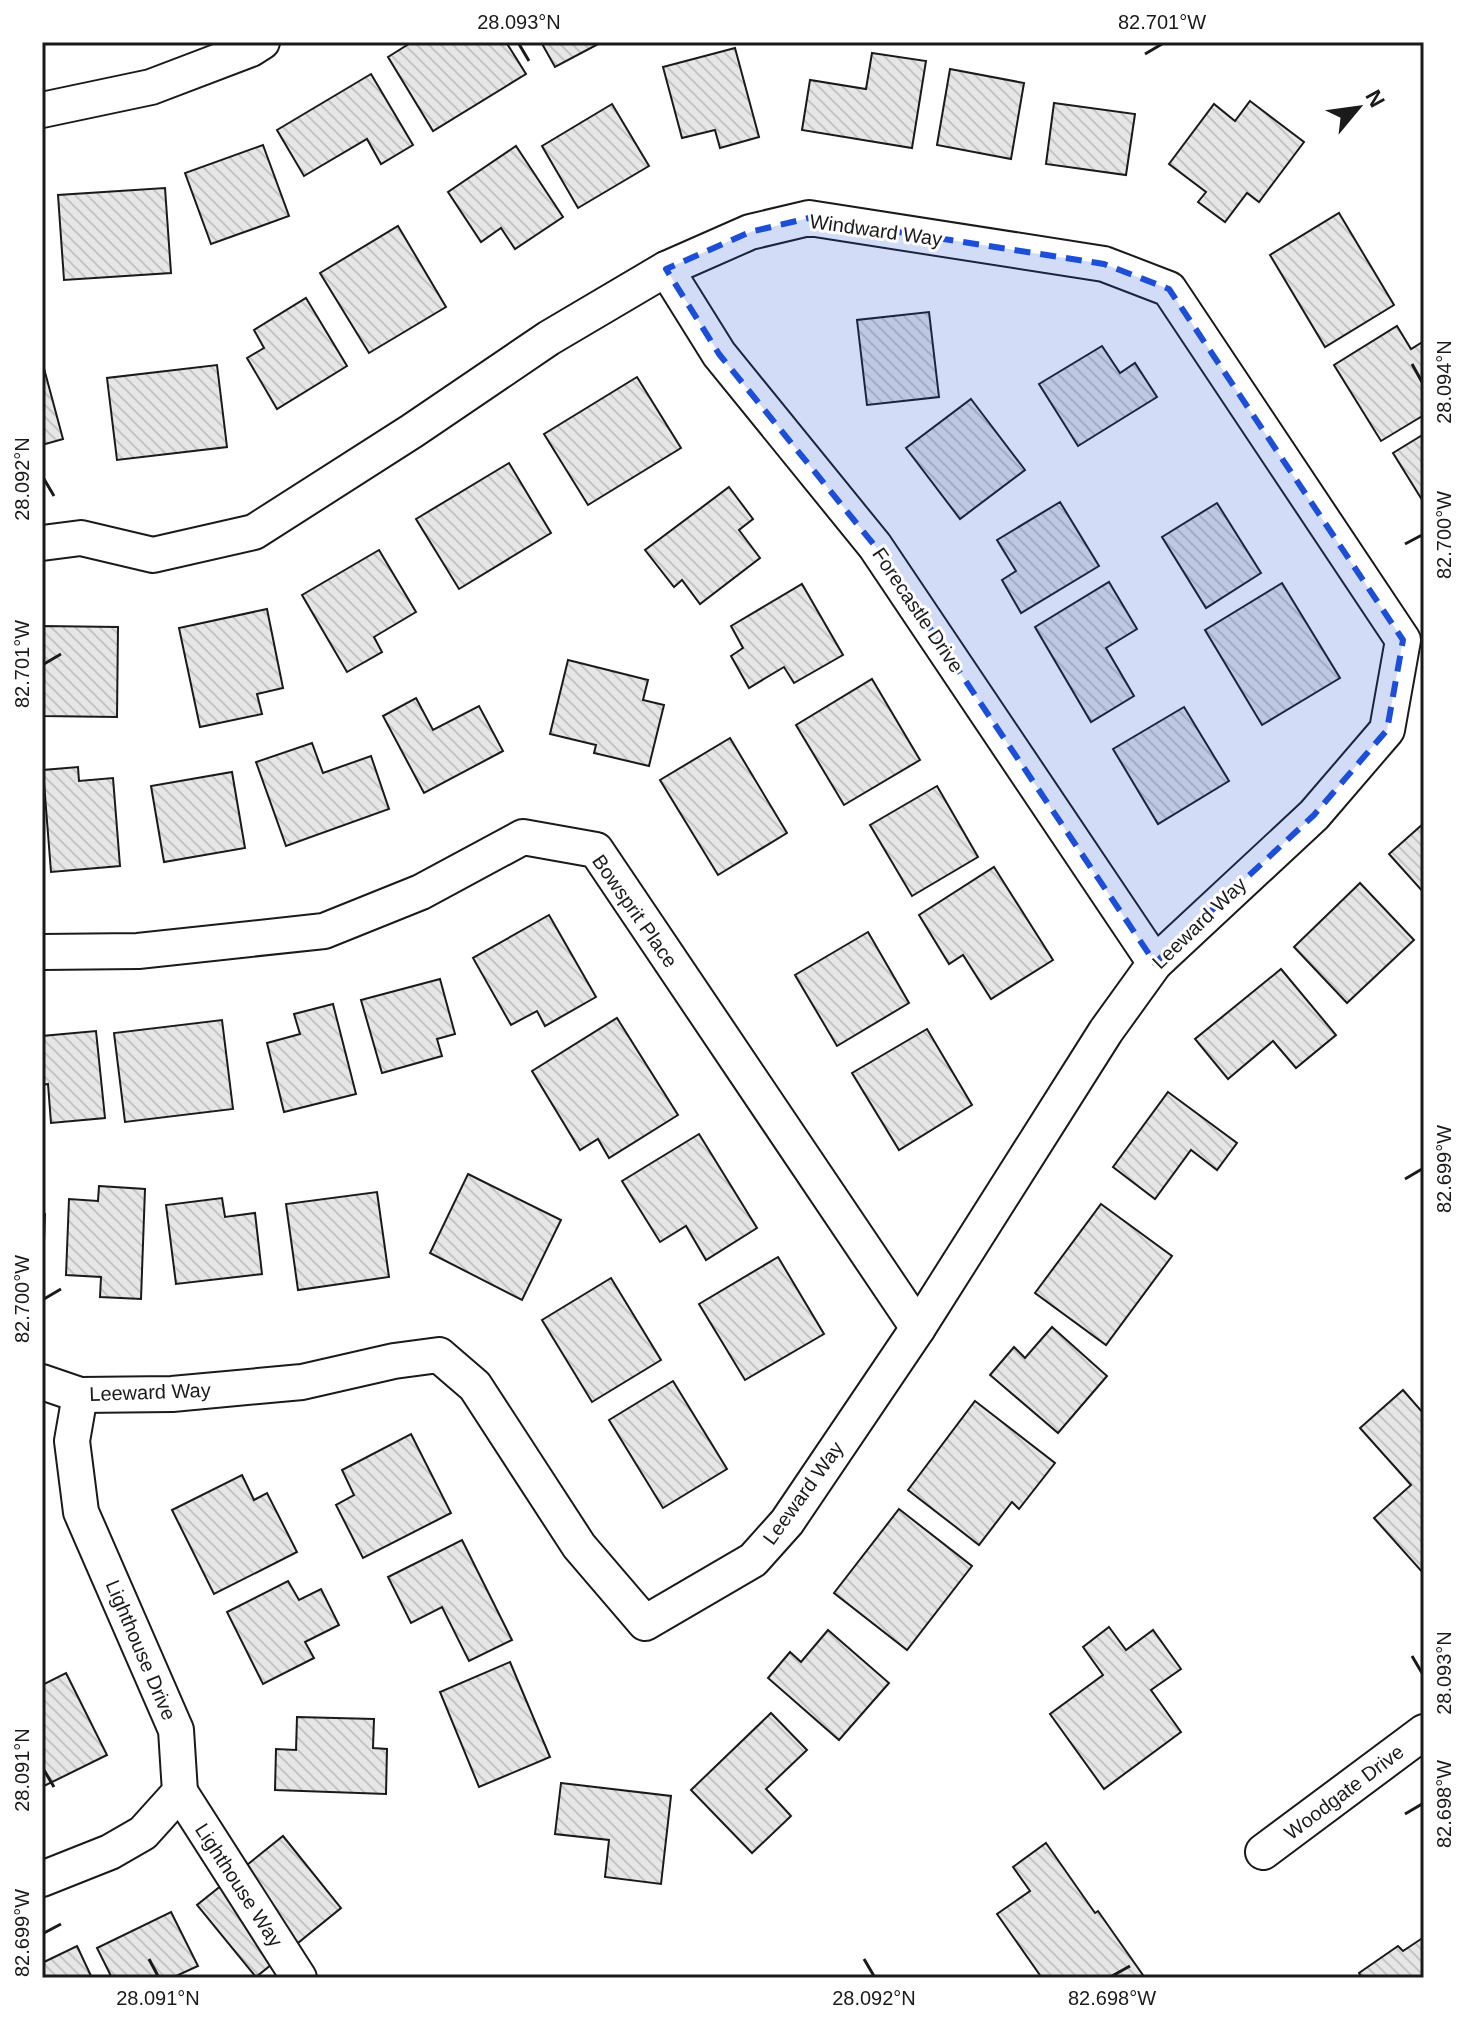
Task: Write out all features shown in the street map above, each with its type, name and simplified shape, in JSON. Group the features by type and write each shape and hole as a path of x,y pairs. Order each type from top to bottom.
{"street":[{"path":"42,110 151,87 262,42"},
{"name":"Windward Way","path":"42,543 81,538 153,555 254,532 412,431 549,338 666,269 750,232 809,218 1104,264 1169,289 1403,640 1387,730 1314,815"},
{"name":"Forecastle Drive","path":"666,269 719,354 875,546 1155,963"},
{"name":"Leeward Way","path":"42,1382 80,1395 172,1394 302,1382 394,1361 439,1355 475,1386 579,1546 645,1623 753,1560 787,1522 918,1328 1106,1031 1155,963 1314,815"},
{"name":"Bowsprit Place","path":"42,952 138,951 324,931 421,892 523,837 596,850 918,1328"},
{"name":"Lighthouse Drive","path":"80,1395 72,1441 81,1512 176,1730 180,1792"},
{"name":"Woodgate Drive","path":"1263,1852 1424,1732"},
{"path":"42,1879 110,1852 143,1833 180,1792"},
{"name":"Lighthouse Way","path":"180,1792 299,1978"}],"highlighted area":[{"path":"809,218 1104,264 1169,289 1403,640 1387,730 1314,815 1155,963 875,546 719,354 666,269 750,232"}],"building":[{"path":"412,42 506,42 526,74 433,131 388,57"},
{"path":"541,42 602,42 555,67"},
{"path":"735,48 759,137 720,148 715,130 682,138 663,67"},
{"path":"872,53 926,61 912,148 802,130 810,80 866,89"},
{"path":"950,69 1024,83 1011,159 937,145"},
{"path":"371,74 413,145 381,164 367,139 304,176 277,130"},
{"path":"1250,101 1304,142 1259,202 1247,193 1225,222 1198,202 1206,192 1169,164 1214,104 1235,121"},
{"path":"1054,103 1135,114 1126,175 1046,164"},
{"path":"612,104 649,166 578,208 542,146"},
{"path":"263,145 289,216 211,244 185,173"},
{"path":"516,146 563,217 515,249 501,228 481,242 448,192"},
{"path":"165,188 171,273 64,280 58,195"},
{"path":"1339,213 1394,305 1325,347 1270,255"},
{"path":"398,226 446,307 369,353 320,273"},
{"path":"306,298 347,366 277,409 247,358 264,348 254,330"},
{"path":"929,312 939,397 867,405 857,320"},
{"path":"1397,326 1411,349 1424,341 1424,415 1381,441 1334,365"},
{"path":"1102,346 1120,373 1135,363 1157,397 1078,446 1039,384"},
{"path":"42,361 63,439 42,445"},
{"path":"217,365 227,447 117,460 107,378"},
{"path":"637,377 681,448 588,505 544,434"},
{"path":"971,399 1025,470 960,519 906,448"},
{"path":"1424,434 1424,503 1393,453"},
{"path":"509,463 551,533 459,589 416,519"},
{"path":"729,487 753,519 739,530 760,558 700,604 682,580 674,587 645,550"},
{"path":"1060,502 1099,566 1021,613 1002,580 1016,571 997,540"},
{"path":"1217,503 1261,573 1206,608 1162,537"},
{"path":"379,550 416,612 374,637 382,652 347,672 302,595"},
{"path":"1109,582 1137,629 1106,648 1134,696 1091,722 1035,627"},
{"path":"1282,583 1340,678 1262,725 1205,630"},
{"path":"802,584 843,655 794,683 784,667 749,688 731,656 743,648 731,626"},
{"path":"267,609 283,688 257,694 262,714 200,727 179,628"},
{"path":"42,626 118,627 117,717 42,716"},
{"path":"568,660 648,680 643,700 664,705 649,766 594,753 596,745 550,734"},
{"path":"872,679 920,760 844,805 796,725"},
{"path":"416,698 433,730 479,706 503,751 424,793 383,716"},
{"path":"1184,707 1229,781 1158,824 1113,749"},
{"path":"730,738 787,833 718,875 660,780"},
{"path":"312,743 323,773 371,756 389,809 286,846 256,762"},
{"path":"78,767 79,781 113,778 120,866 51,872 43,770"},
{"path":"232,772 245,848 164,862 151,786"},
{"path":"937,786 978,857 912,896 870,825"},
{"path":"1424,823 1424,893 1389,854"},
{"path":"994,867 1053,960 991,999 963,955 949,964 919,915"},
{"path":"1360,883 1414,940 1347,1003 1294,947"},
{"path":"549,915 596,997 545,1026 537,1011 511,1025 473,958"},
{"path":"868,932 909,1003 837,1046 795,975"},
{"path":"1281,969 1336,1035 1296,1068 1273,1041 1228,1079 1195,1039"},
{"path":"440,979 455,1034 437,1039 442,1056 382,1073 361,1000"},
{"path":"333,1004 356,1094 284,1112 267,1043 300,1034 294,1014"},
{"path":"617,1018 678,1115 609,1158 598,1139 580,1150 532,1071"},
{"path":"222,1020 233,1109 125,1122 114,1033"},
{"path":"927,1029 972,1105 899,1150 852,1073"},
{"path":"96,1031 105,1118 51,1123 48,1084 42,1085 42,1036"},
{"path":"1168,1092 1237,1143 1217,1170 1191,1150 1155,1199 1113,1167"},
{"path":"699,1134 757,1228 706,1260 686,1226 660,1242 622,1181"},
{"path":"468,1174 561,1220 522,1300 430,1253"},
{"path":"99,1186 145,1189 141,1299 100,1297 101,1277 66,1275 69,1199 98,1201"},
{"path":"377,1192 389,1277 298,1290 286,1204"},
{"path":"222,1198 225,1217 255,1213 262,1274 176,1284 166,1205"},
{"path":"1101,1204 1172,1256 1106,1345 1035,1293"},
{"path":"42,1213 45,1214 43,1271 42,1271"},
{"path":"778,1257 824,1334 745,1380 699,1304"},
{"path":"611,1278 661,1360 592,1402 542,1320"},
{"path":"1052,1327 1107,1376 1058,1433 990,1375 1014,1347 1025,1358"},
{"path":"673,1381 727,1469 663,1508 609,1420"},
{"path":"1403,1390 1424,1414 1423,1573 1374,1518 1411,1485 1360,1428"},
{"path":"975,1401 1055,1463 1019,1509 1012,1502 979,1545 908,1490"},
{"path":"411,1434 451,1513 363,1558 336,1505 354,1495 342,1470"},
{"path":"242,1475 254,1500 267,1493 297,1552 214,1594 172,1510"},
{"path":"899,1509 972,1566 907,1650 834,1593"},
{"path":"462,1540 512,1640 469,1661 442,1607 411,1623 388,1577"},
{"path":"288,1581 299,1600 321,1589 339,1625 305,1642 314,1658 263,1684 227,1612"},
{"path":"1109,1627 1126,1650 1153,1630 1181,1669 1151,1690 1181,1732 1104,1789 1050,1714 1103,1675 1083,1647"},
{"path":"828,1630 889,1683 839,1740 768,1678 790,1652 801,1662"},
{"path":"510,1662 550,1757 479,1787 440,1692"},
{"path":"66,1673 107,1755 42,1787 42,1685"},
{"path":"771,1713 807,1750 766,1789 791,1816 752,1853 691,1790"},
{"path":"297,1717 374,1719 373,1748 387,1749 386,1794 275,1790 276,1749 296,1750"},
{"path":"561,1783 671,1796 661,1884 605,1877 609,1840 555,1834"},
{"path":"283,1836 341,1908 256,1977 197,1905"},
{"path":"1046,1843 1145,1978 1042,1978 997,1914 1030,1891 1013,1867"},
{"path":"171,1912 198,1966 177,1978 112,1978 97,1948"},
{"path":"1424,1937 1424,1978 1362,1978 1359,1973 1398,1946 1403,1951"},
{"path":"77,1946 92,1978 42,1978 42,1963"}]}
